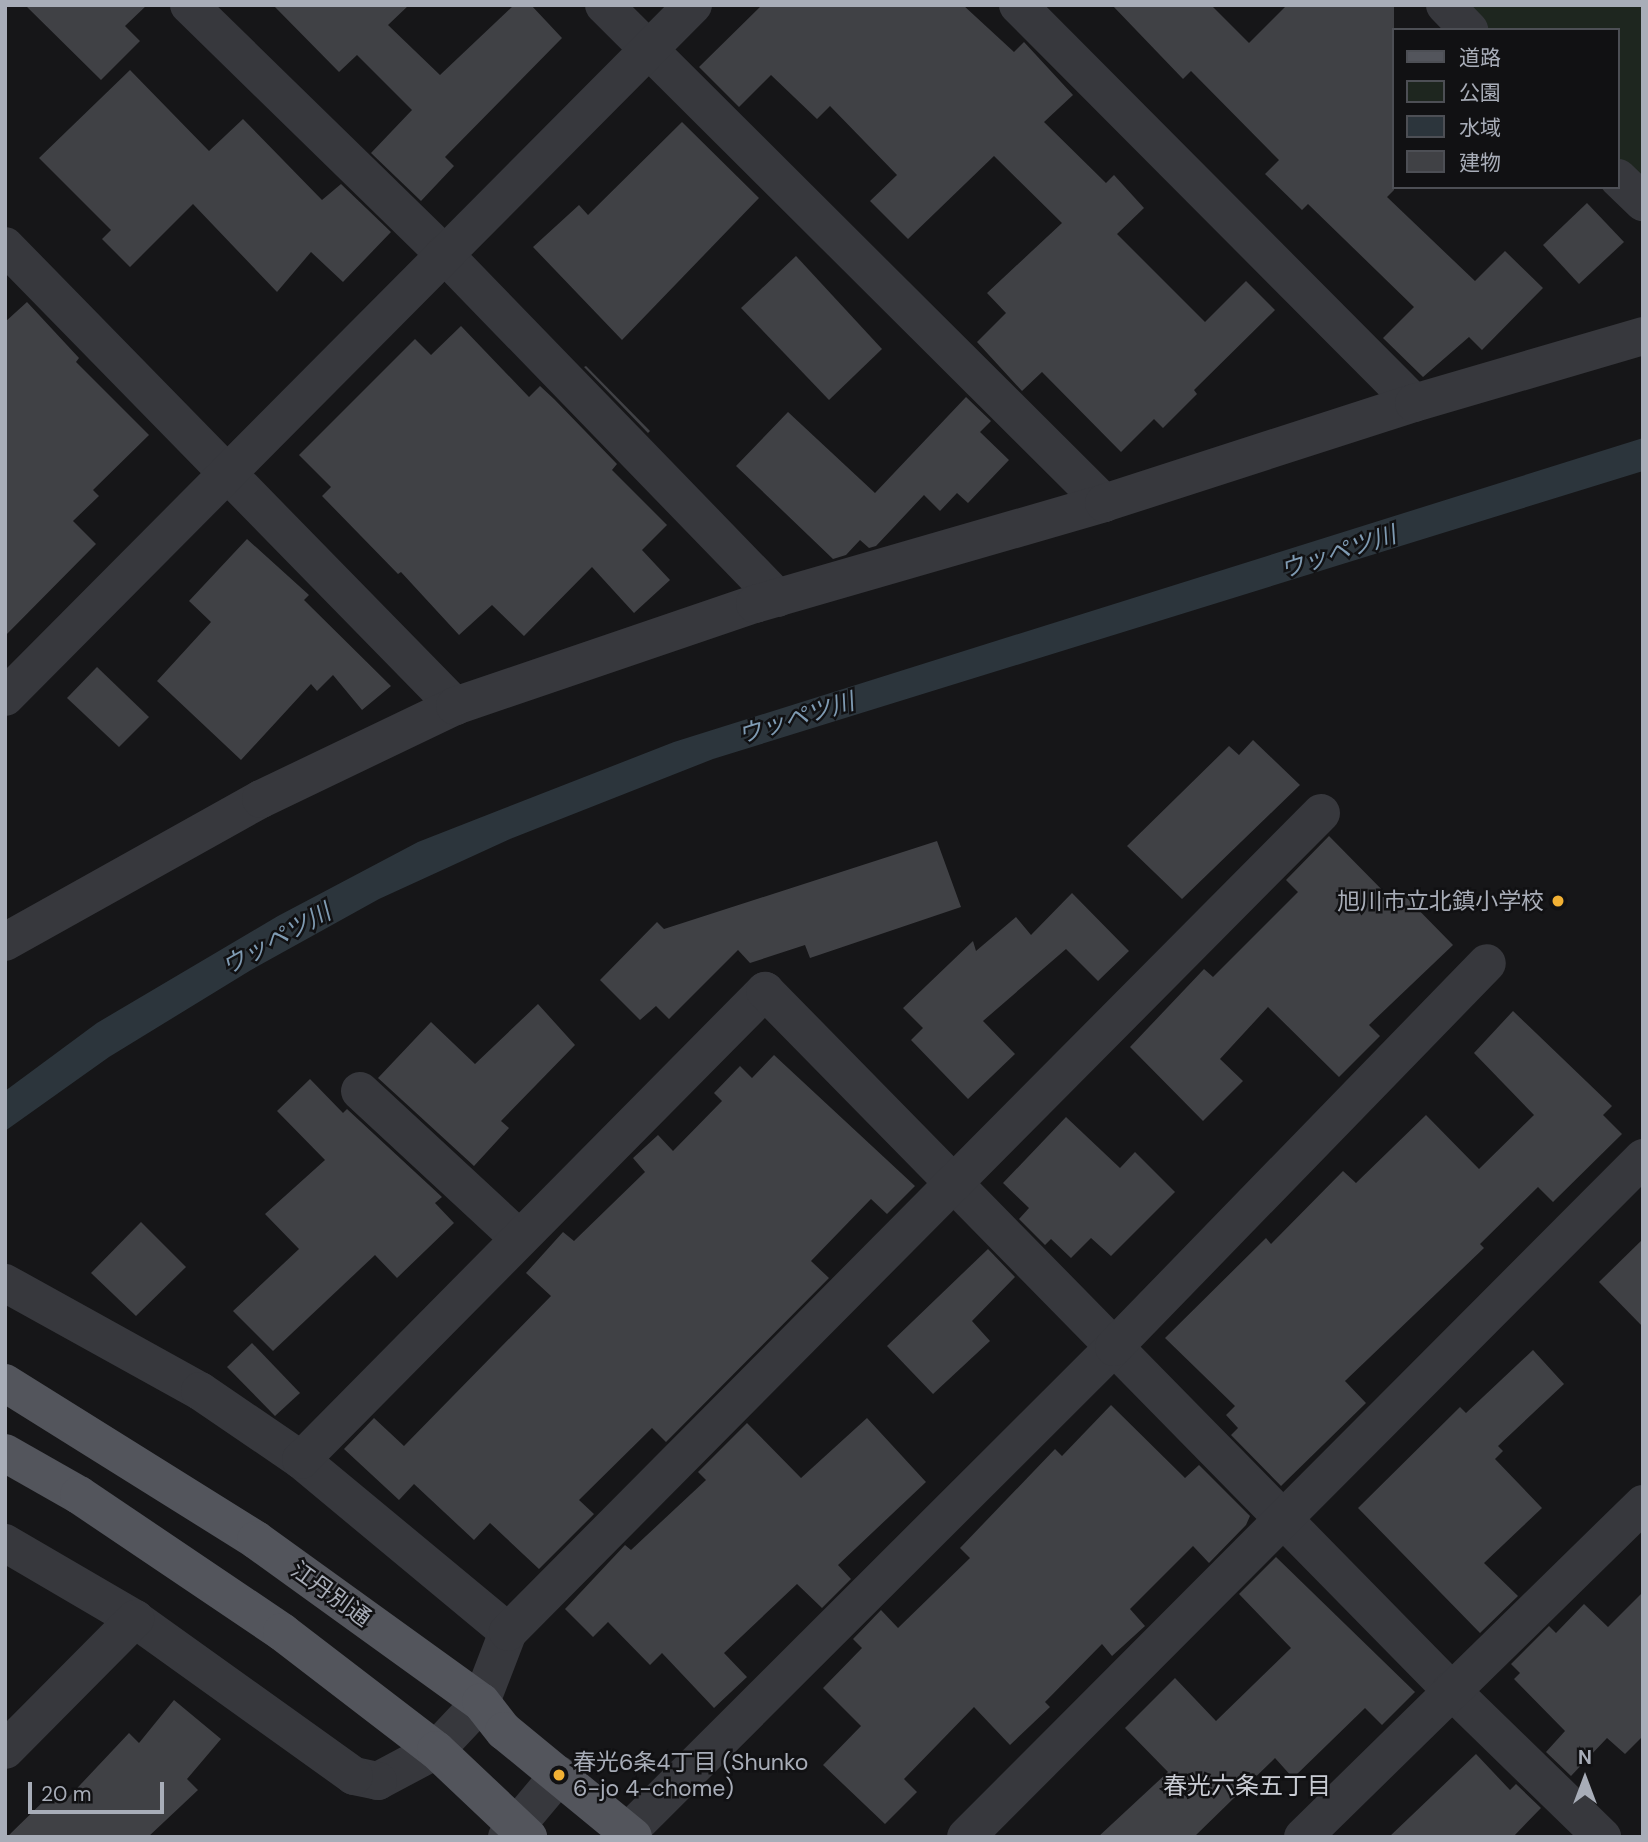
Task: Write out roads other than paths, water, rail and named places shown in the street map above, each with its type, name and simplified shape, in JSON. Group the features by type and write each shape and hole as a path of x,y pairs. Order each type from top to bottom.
{"main road":[{"name":"江丹別通","path":"5,1382 256,1540 481,1702 503,1731 631,1834"},
{"path":"5,1453 79,1495 282,1632 436,1749 517,1833"}],"street":[{"path":"189,5 444,254 777,598"},
{"path":"604,5 1104,503"},
{"path":"5,697 226,470 693,5"},
{"path":"1018,5 1414,403"},
{"path":"1445,5 1467,28"},
{"path":"1620,180 1643,202"},
{"path":"6,248 455,706"},
{"path":"5,942 261,799 455,706 777,598 1104,503 1414,403 1643,336"},
{"path":"5,1543 135,1619 354,1776 378,1781 436,1749 481,1702 508,1632 951,1181 1321,813"},
{"path":"631,1834 1114,1347 1487,963"},
{"path":"301,1460 765,991 1451,1690 1602,1837"},
{"path":"360,1091 519,1238"},
{"path":"966,1837 1643,1158"},
{"path":"5,1283 200,1391 301,1460 508,1632"},
{"path":"1303,1837 1643,1504"},
{"path":"5,1749 135,1619"},
{"path":"517,1833 559,1775"}],"water":[{"name":"ウッペツ川","path":"1643,438 1643,471 713,759 510,839 379,899 251,970 109,1057 5,1131 5,1091 97,1023 278,916 418,842 674,742"}],"place":[{"name":"旭川市立北鎮小学校","path":"1558,901"},
{"name":"春光6条4丁目 (Shunko 6-jo 4-chome)","path":"559,1775"}],"district":[{"name":"春光六条五丁目","path":"1247,1786"}]}
